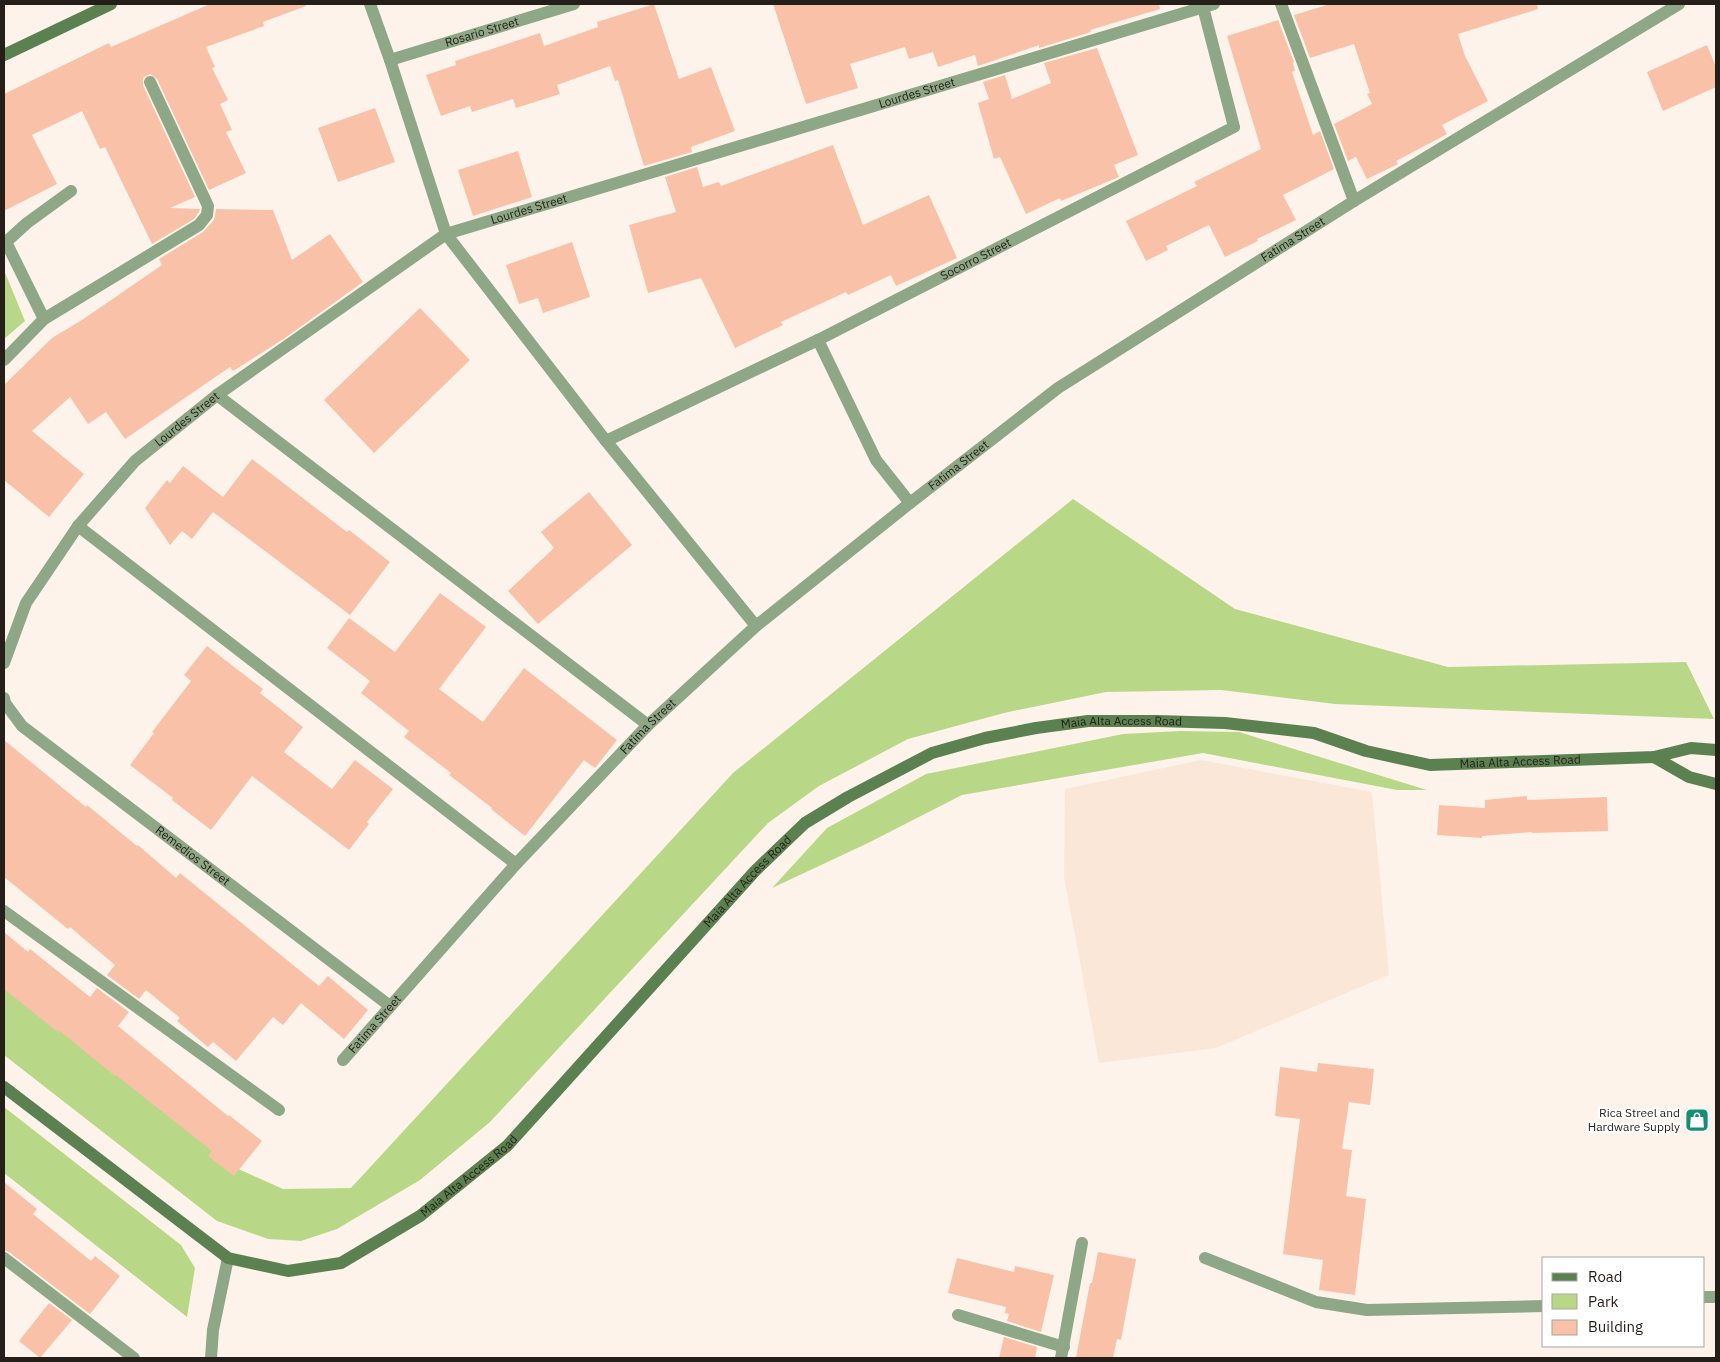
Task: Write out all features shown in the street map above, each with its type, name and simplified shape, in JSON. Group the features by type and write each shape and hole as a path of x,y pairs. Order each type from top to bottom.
{"street":[{"path":"4,55 111,4"},
{"path":"370,4 446,234 606,442 756,626"},
{"name":"Rosario Street","path":"390,60 574,4"},
{"path":"1281,4 1354,201"},
{"name":"Fatima Street","path":"343,1060 516,864 648,725 756,626 910,503 1058,388 1354,201 1679,4"},
{"name":"Lourdes Street","path":"4,664 26,603 78,526 135,461 217,395 446,234 1209,6"},
{"name":"Socorro Street","path":"606,442 818,340 1234,127 1209,6"},
{"path":"4,360 44,319 199,225 207,215 208,206 150,82"},
{"path":"44,319 5,243 27,223 70,191"},
{"path":"818,340 876,460 910,503"},
{"path":"217,395 648,725"},
{"path":"78,526 516,864"},
{"name":"Remedios Street","path":"4,698 5,704 22,726 390,1006"},
{"name":"Maia Alta Access Road","path":"4,1087 228,1258 288,1271 341,1263 420,1216 507,1146 755,871 805,824 848,797 932,753 985,738 1036,728 1088,721 1225,723 1314,733 1366,751 1430,765 1654,757 1691,748 1716,750"},
{"path":"1654,757 1689,777 1716,784"},
{"path":"4,911 279,1110"},
{"path":"958,1315 1063,1352 1082,1243"},
{"path":"4,1258 134,1358"},
{"path":"211,1358 213,1330 228,1258"},
{"path":"1205,1258 1316,1302 1367,1310 1542,1306"}],"shaded area":[{"path":"1201,760 1372,792 1389,975 1216,1048 1099,1063 1064,877 1065,789"}],"green space":[{"path":"4,270 25,321 4,339"},
{"path":"1073,499 1235,609 1448,667 1686,662 1714,719 1335,704 1221,690 1106,692 1004,713 908,739 819,786 768,823 490,1122 420,1180 337,1229 301,1241 268,1239 217,1221 4,1055 4,986 234,1167 283,1189 351,1188 733,773"},
{"path":"1180,731 1239,732 1427,790 1397,790 1203,753 962,795 868,843 772,888 827,828 926,774 1123,734"},
{"path":"4,1107 181,1245 195,1268 187,1317 4,1173"}],"building":[{"path":"210,4 305,4 306,6 263,22 264,26 206,47 215,67 212,68 228,100 220,104 232,130 226,132 246,173 209,190 157,79 150,74 143,78 143,85 195,197 170,208 200,209 194,219 152,244 105,147 100,149 82,111 32,135 57,184 4,211 4,94 109,43 111,47"},
{"path":"654,4 679,79 711,67 735,131 691,147 692,152 644,166 618,80 615,81 610,66 557,85 560,94 516,108 513,99 472,112 470,106 441,116 426,75 456,65 455,61 540,33 544,46 598,27 597,22"},
{"path":"773,4 1159,4 1160,9 1039,48 1039,45 978,66 975,55 938,67 933,52 909,59 905,47 850,64 858,88 806,104"},
{"path":"1330,4 1537,4 1538,9 1458,34 1465,56 1488,101 1442,125 1447,134 1396,161 1398,164 1367,179 1356,157 1348,161 1334,124 1372,104 1367,94 1370,93 1354,44 1310,58 1294,15"},
{"path":"1278,20 1294,62 1295,71 1292,72 1313,135 1320,131 1334,169 1283,195 1296,220 1257,239 1258,241 1225,257 1209,225 1166,246 1168,250 1146,261 1126,221 1197,186 1194,182 1261,149 1227,36"},
{"path":"1707,45 1716,67 1716,87 1663,111 1647,72"},
{"path":"1097,48 1138,155 1114,165 1119,177 1061,201 1060,198 1026,214 1000,157 994,159 978,103 989,99 983,82 1005,75 1012,99 1051,83 1044,63"},
{"path":"375,108 395,162 338,182 318,128"},
{"path":"833,145 863,225 929,195 957,258 896,286 891,275 848,295 846,292 781,322 783,325 735,348 701,278 648,293 629,225 676,212 665,177 697,167 703,187 719,182 721,186"},
{"path":"518,151 532,197 473,216 458,170"},
{"path":"216,209 273,210 292,260 330,234 363,282 285,338 233,371 230,367 125,439 106,412 88,424 70,397 32,431 84,474 49,517 4,480 4,385 52,338 82,320 162,265 159,259 203,232 214,220"},
{"path":"572,242 590,297 543,313 538,298 519,304 506,265"},
{"path":"420,308 470,360 374,453 324,400"},
{"path":"252,459 347,532 349,530 390,562 350,615 213,512 192,539 182,531 170,545 145,508 167,480 170,483 183,466 223,497"},
{"path":"589,492 632,545 538,624 508,591 554,548 541,532"},
{"path":"440,593 486,627 439,689 483,722 524,668 617,740 595,768 584,760 525,836 449,775 451,773 404,737 409,731 361,693 370,681 327,648 349,618 395,652"},
{"path":"207,646 263,689 260,693 303,727 284,752 332,789 355,760 393,789 367,822 369,824 349,850 252,776 211,830 130,765 154,733 152,732 191,681 184,675"},
{"path":"4,740 86,807 87,805 138,845 176,878 180,873 319,986 328,976 368,1010 344,1039 301,1003 283,1025 273,1017 236,1061 213,1042 208,1047 177,1021 180,1018 146,990 139,999 107,975 115,965 70,927 68,929 4,877"},
{"path":"1527,796 1527,800 1607,797 1608,831 1532,832 1482,836 1482,838 1437,835 1439,805 1485,808 1485,800"},
{"path":"4,932 28,952 30,949 90,997 97,988 129,1012 118,1026 228,1116 262,1141 234,1176 208,1156 212,1151 4,989"},
{"path":"1318,1063 1374,1069 1370,1105 1349,1102 1342,1149 1352,1150 1346,1196 1366,1199 1355,1295 1319,1290 1323,1260 1283,1254 1300,1119 1275,1116 1280,1067 1317,1072"},
{"path":"4,1182 37,1209 33,1214 91,1261 95,1256 120,1276 90,1314 4,1250"},
{"path":"1098,1252 1136,1259 1121,1340 1117,1339 1113,1358 1076,1358 1090,1283 1092,1283"},
{"path":"957,1258 1014,1272 1015,1266 1054,1275 1041,1332 1007,1321 1009,1314 1005,1313 1006,1307 948,1293"},
{"path":"49,1303 72,1320 40,1358 19,1341"},
{"path":"1004,1337 1037,1347 1035,1358 999,1358"}],"place":[{"name":"Rica Streel and Hardware Supply","path":"1697,1120"}]}
